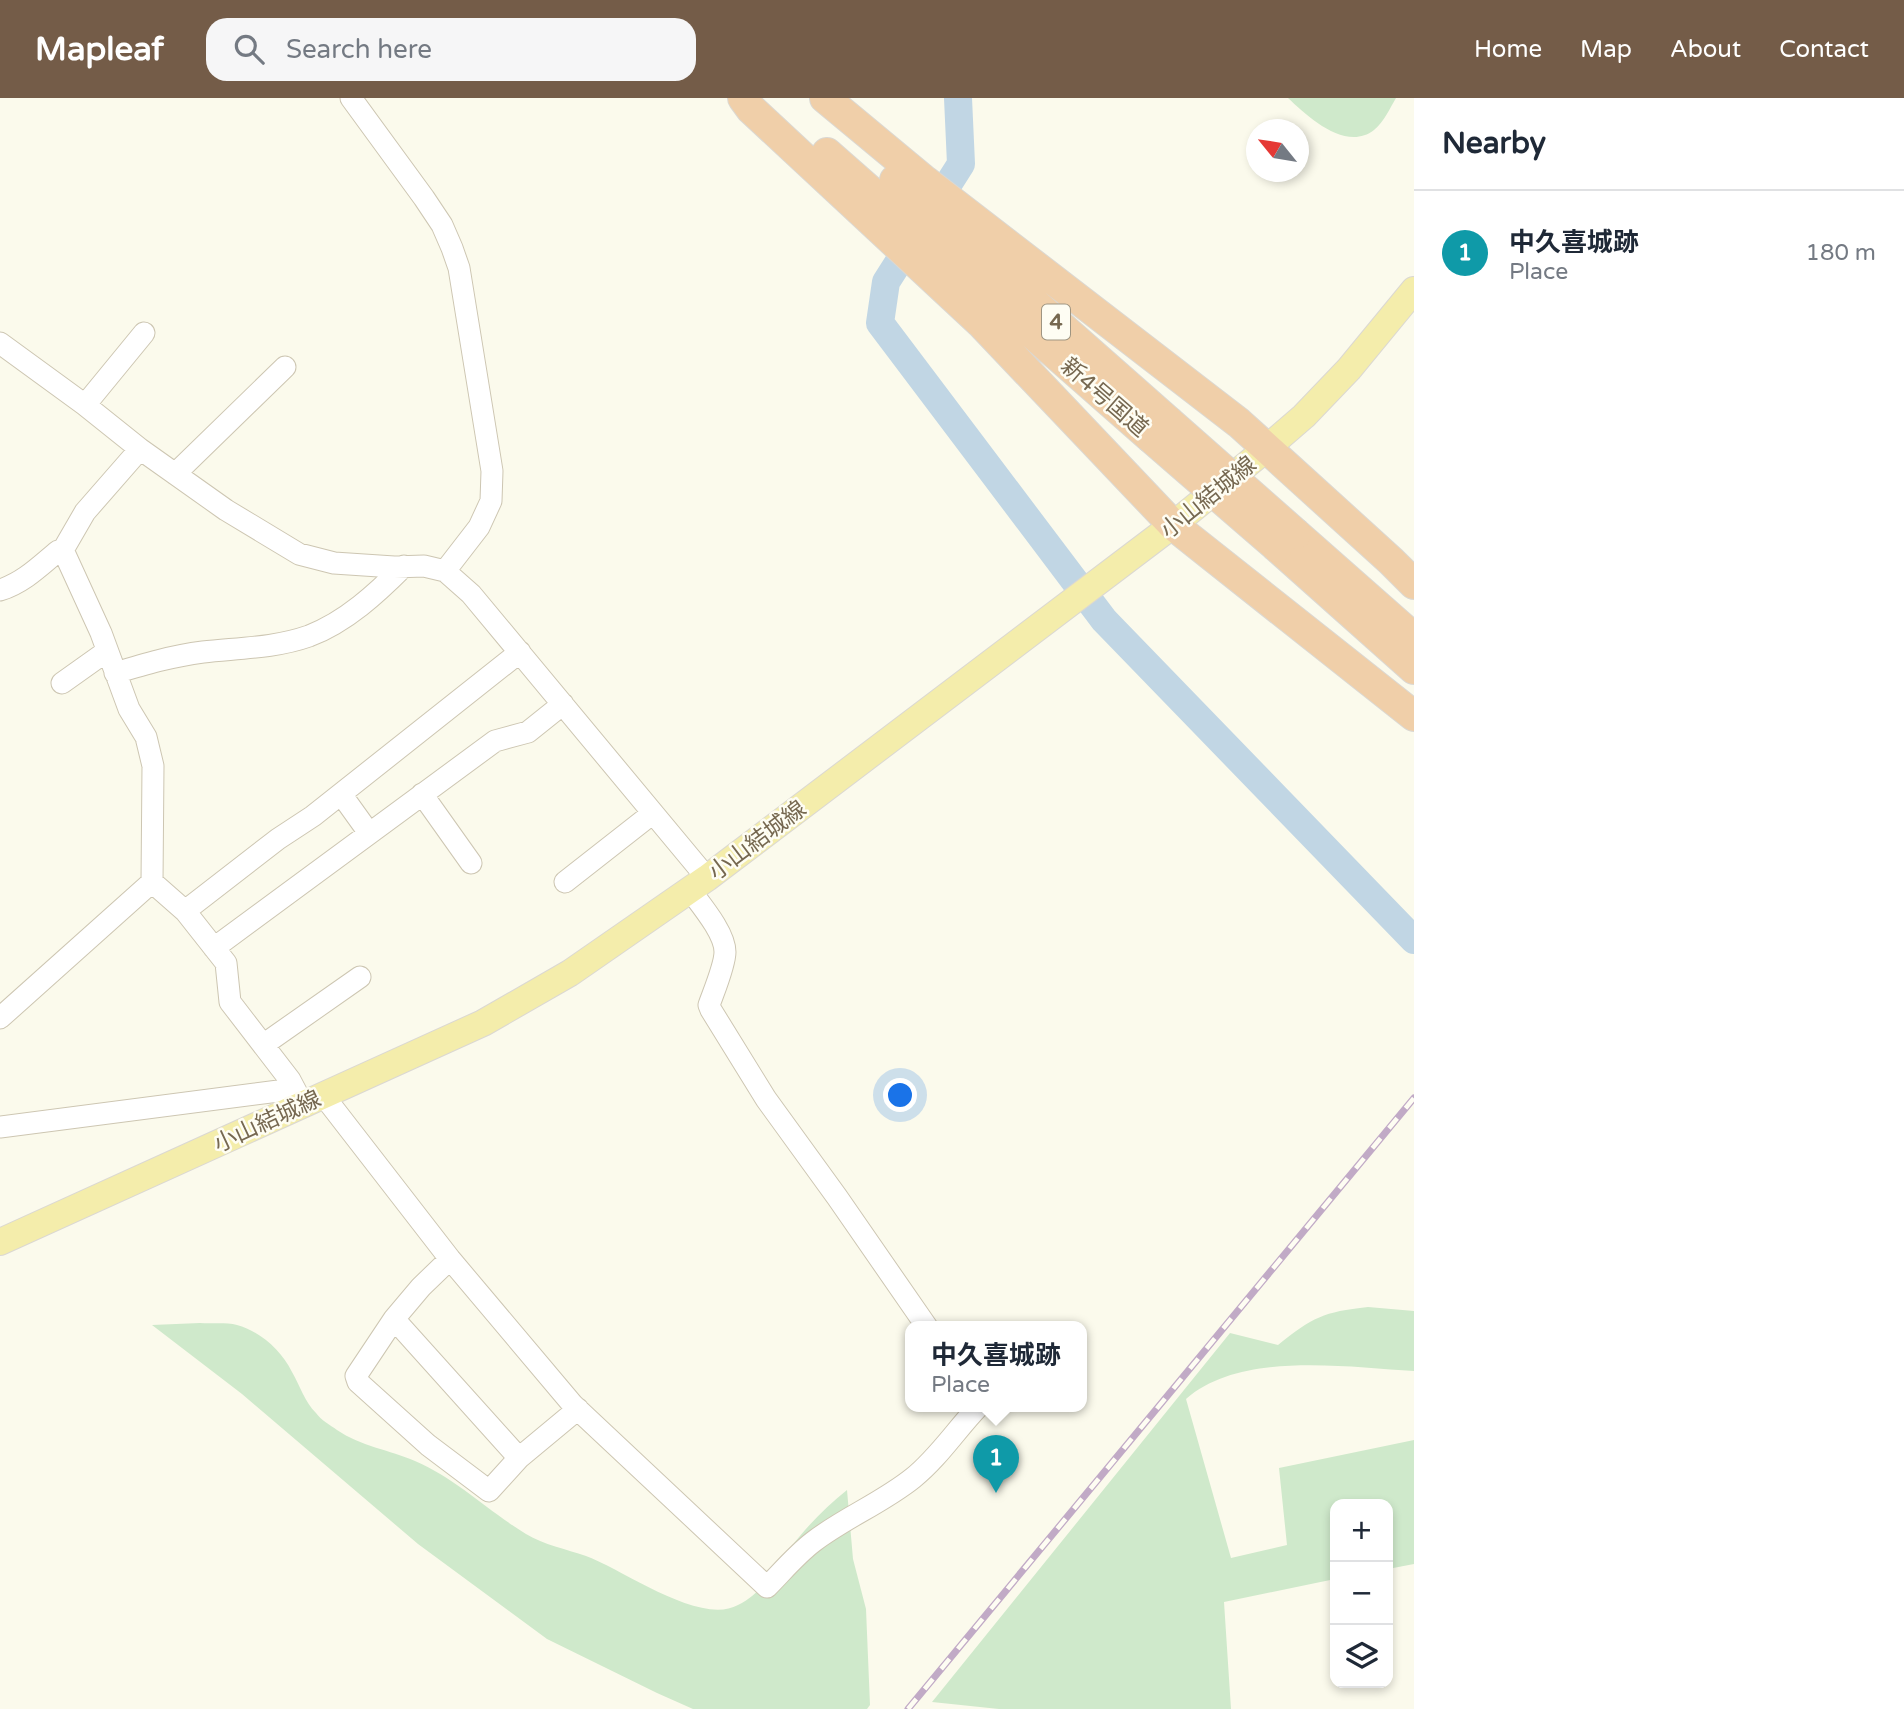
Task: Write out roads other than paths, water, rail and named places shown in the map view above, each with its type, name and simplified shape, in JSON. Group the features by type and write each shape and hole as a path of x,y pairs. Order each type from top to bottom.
{"highway":[{"path":"743,98 751,109 908,209 937,234 1239,423 1414,584"},
{"name":"新4号国道","path":"764,98 908,209 1286,540 1414,638"},
{"name":"新4号国道","path":"804,98 908,209"},
{"path":"825,98 908,209"},
{"path":"937,234 982,323 1172,526 1414,716"},
{"name":"新4号国道","path":"1286,540 1414,669"}],"main road":[{"name":"小山結城線","path":"0,1242 306,1096 482,1023 570,973 699,884 1172,526 1304,416 1349,369 1414,290"}],"street":[{"path":"351,98 436,216 459,268 492,471 491,501 479,527 445,570"},
{"path":"85,405 144,333"},
{"path":"0,343 226,510 299,554 334,563 424,566 445,570 471,594 653,813 699,884 724,943 725,954 709,1005 711,1010 766,1099 923,1321"},
{"path":"175,474 285,367"},
{"path":"0,590 29,576 58,551 63,550 85,512 140,449"},
{"path":"0,1018 152,882 153,766 146,737 129,709 101,633 63,550"},
{"path":"115,673 161,659 268,646 310,635 343,617 376,594 404,566"},
{"path":"62,682 107,650"},
{"path":"185,911 278,839 313,816 520,652"},
{"path":"214,948 495,741 528,732 563,705"},
{"path":"341,794 369,833"},
{"path":"422,794 471,863"},
{"path":"565,882 653,813"},
{"path":"152,882 185,911 226,963 230,1002 289,1080 450,1259 578,1409 767,1587 814,1541 914,1477 930,1463 974,1412"},
{"path":"263,1045 360,977"},
{"path":"0,1128 306,1096"},
{"path":"450,1259 394,1319 356,1376 358,1382 428,1445 489,1491 519,1458 578,1409"},
{"path":"394,1319 519,1458"}],"waterway":[{"path":"958,98 961,164 886,282 880,323 1104,620 1414,940"}],"railway":[{"path":"908,1709 1414,1098"}],"place":[{"name":"中久喜城跡","path":"996,1493"}]}
